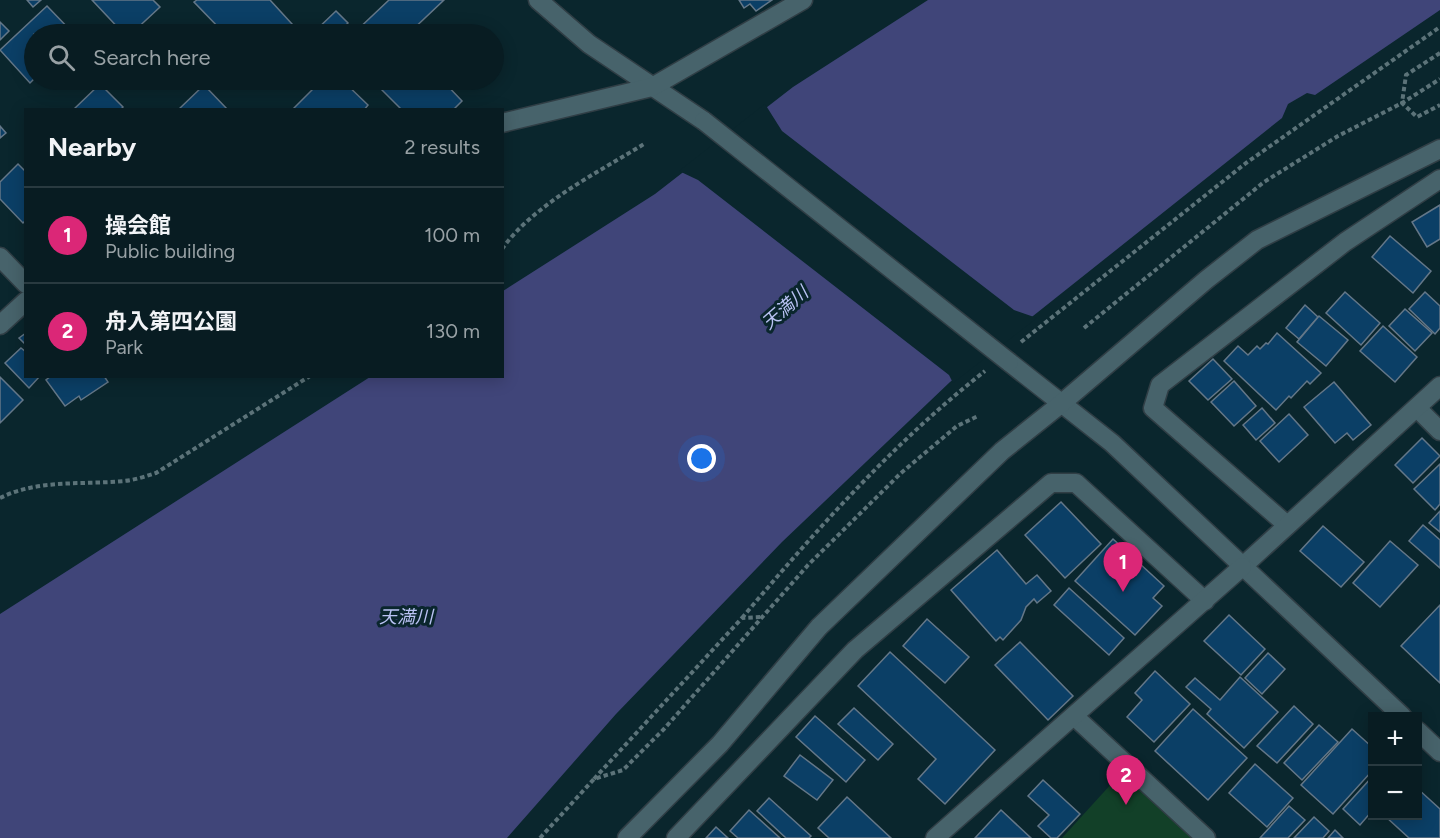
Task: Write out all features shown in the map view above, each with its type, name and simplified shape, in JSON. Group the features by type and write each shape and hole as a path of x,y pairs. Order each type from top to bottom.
{"street":[{"path":"538,0 589,44 704,121 1012,354 1062,403 1112,444 1397,712"},
{"path":"504,123 652,87 803,0"},
{"path":"627,838 720,744 819,627 1002,451 1257,240 1440,149"},
{"path":"1287,525 1154,408 1160,385 1345,242 1440,179"},
{"path":"0,257 24,282"},
{"path":"0,325 24,303"},
{"path":"934,838 1205,601 1440,386"},
{"path":"1416,408 1440,431"},
{"path":"676,838 855,650 1051,483 1076,483 1205,601"},
{"path":"1074,716 1206,838"},
{"path":"1422,735 1440,752"}],"path":[{"path":"1012,354 1246,163 1440,27"},
{"path":"1402,103 1406,75 1440,53"},
{"path":"1084,328 1264,182 1338,135 1402,103 1440,79"},
{"path":"1402,103 1417,117 1440,105"},
{"path":"504,246 516,230 574,187 644,144"},
{"path":"540,838 742,618 818,528 890,454 987,369"},
{"path":"0,498 13,491 45,484 128,480 156,473 307,378"},
{"path":"594,779 623,770 664,729 808,565 901,473 957,426 978,416"},
{"path":"742,618 762,616"}],"green space":[{"path":"1123,771 1196,838 1062,838"}],"water":[{"name":"天満川","path":"928,0 1440,0 1440,10 1315,95 1307,93 1288,104 1282,118 950,382 782,542 616,714 507,838 0,838 0,614 368,378 504,378 504,290 655,194 793,87"}],"pier":[{"path":"765,104 782,131 1014,310 1037,318 953,383 949,375 698,180 679,171"}],"building":[{"path":"27,0 41,0 33,7"},
{"path":"92,0 153,0 160,7 142,24 115,24"},
{"path":"197,0 270,0 292,24 215,24 194,2"},
{"path":"389,0 444,0 419,24 364,24"},
{"path":"739,0 772,0 756,11 750,4 744,8"},
{"path":"47,6 64,24 28,24"},
{"path":"336,11 348,23 347,24 322,24"},
{"path":"0,22 9,31 0,40"},
{"path":"24,28 24,76 0,50"},
{"path":"94,90 106,90 123,107 122,108 75,108"},
{"path":"199,90 209,90 226,108 180,108"},
{"path":"312,90 352,90 368,105 366,108 294,108"},
{"path":"382,90 452,90 462,101 455,108 400,108"},
{"path":"0,126 6,133 0,138"},
{"path":"18,164 24,170 23,223 0,199 0,182"},
{"path":"1440,205 1440,239 1427,247 1412,222"},
{"path":"1390,236 1431,271 1413,293 1372,257"},
{"path":"1345,292 1380,323 1361,345 1326,313"},
{"path":"1425,292 1440,306 1440,328 1435,334 1409,309"},
{"path":"1305,305 1318,317 1299,339 1286,328"},
{"path":"1405,309 1432,333 1415,351 1389,326"},
{"path":"1319,316 1348,340 1326,366 1297,342"},
{"path":"1383,326 1417,357 1395,382 1360,351"},
{"path":"1277,333 1321,373 1310,384 1307,381 1276,410 1224,361 1238,346 1248,355 1257,346 1260,349 1266,343 1268,344"},
{"path":"21,348 24,350 24,378 38,378 29,388 5,363"},
{"path":"1213,359 1232,379 1208,400 1189,381"},
{"path":"0,377 23,400 0,423"},
{"path":"48,378 105,378 108,382 81,400 79,396 65,406 46,380"},
{"path":"1234,381 1256,406 1234,426 1211,402"},
{"path":"1334,382 1371,425 1353,440 1347,433 1335,443 1304,407"},
{"path":"1262,408 1275,423 1256,440 1243,425"},
{"path":"1289,414 1308,435 1279,462 1260,441"},
{"path":"1422,438 1440,456 1413,483 1395,465"},
{"path":"1440,464 1440,504 1435,510 1414,489"},
{"path":"1061,502 1101,544 1065,578 1025,535"},
{"path":"1440,511 1440,532 1429,523"},
{"path":"1423,525 1440,540 1440,568 1409,541"},
{"path":"1323,526 1364,562 1341,587 1300,551"},
{"path":"1113,539 1164,586 1153,598 1162,606 1135,635 1075,581"},
{"path":"1390,541 1418,565 1380,607 1353,583"},
{"path":"997,550 1026,584 1037,575 1051,591 1037,603 1034,599 1026,607 1021,620 1003,640 1000,637 996,641 951,590"},
{"path":"1069,588 1124,638 1109,655 1054,605"},
{"path":"1440,605 1440,683 1401,646"},
{"path":"1229,615 1265,649 1241,675 1204,641"},
{"path":"927,619 969,657 945,683 903,646"},
{"path":"1020,642 1073,696 1048,720 995,665"},
{"path":"890,652 995,750 945,804 918,779 936,759 858,686"},
{"path":"1268,653 1285,669 1262,694 1245,678"},
{"path":"1155,671 1190,704 1154,742 1127,717 1142,700 1135,693"},
{"path":"1240,677 1278,712 1244,748 1207,714 1211,709 1186,687 1195,678 1220,700"},
{"path":"1294,706 1313,724 1277,763 1257,746"},
{"path":"854,708 893,744 878,760 838,724"},
{"path":"1193,709 1247,758 1208,800 1155,751"},
{"path":"815,716 865,760 846,782 796,737"},
{"path":"1319,725 1338,742 1302,780 1284,763"},
{"path":"1352,729 1368,743 1368,775 1333,814 1301,785"},
{"path":"800,755 833,780 817,800 784,776"},
{"path":"1255,764 1293,798 1267,827 1229,793"},
{"path":"1043,780 1080,814 1057,838 1051,838 1038,826 1049,815 1028,796"},
{"path":"1368,781 1368,816 1360,825 1343,809"},
{"path":"1422,793 1440,809 1440,838 1409,838 1389,820 1422,820"},
{"path":"847,797 891,838 829,838 818,828"},
{"path":"769,798 811,836 809,838 786,838 757,811"},
{"path":"1289,806 1305,820 1288,838 1260,838"},
{"path":"749,810 780,838 738,838 730,831"},
{"path":"1001,810 1031,838 975,838"},
{"path":"1314,817 1329,831 1323,838 1294,838"},
{"path":"716,827 728,838 706,838"},
{"path":"1335,830 1343,838 1328,838"}],"place":[{"name":"操会館","path":"1123,592"},
{"name":"舟入第四公園","path":"1126,805"}]}
